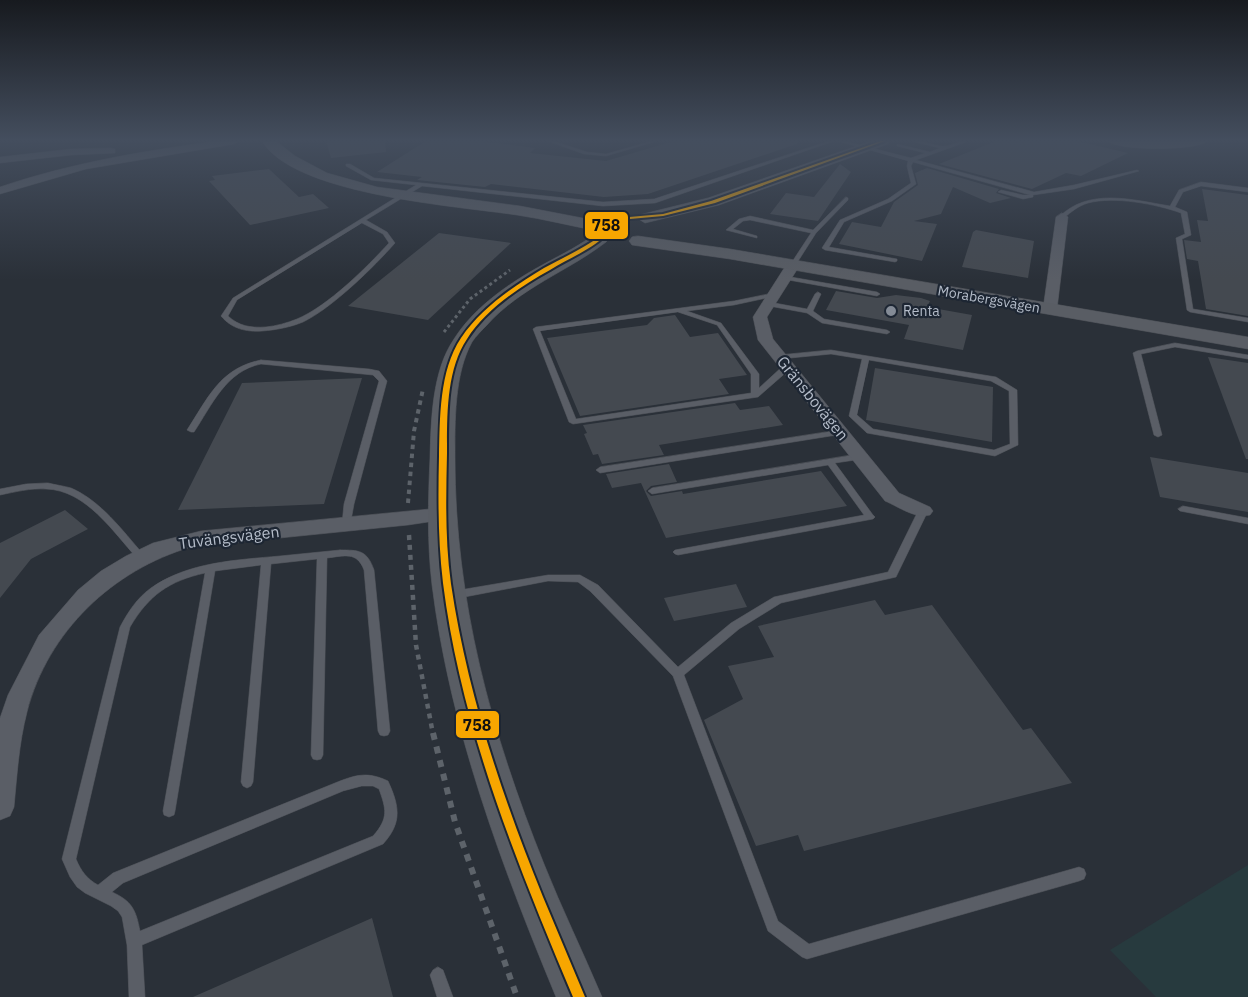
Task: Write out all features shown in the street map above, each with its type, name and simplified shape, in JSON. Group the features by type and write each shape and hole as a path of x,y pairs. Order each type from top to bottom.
{"street":[{"path":"363,188 520,211 623,218 645,218 713,202 753,188"},
{"path":"526,283 633,241 657,237 664,230 713,202"},
{"path":"520,211 604,230"},
{"path":"1050,309 1062,217"},
{"path":"573,995 491,773 463,674 444,559 439,485 444,419 453,367 463,340 484,315 526,283 593,245 609,222 623,218"},
{"name":"Morabergsvägen","path":"645,218 658,222 664,230 789,272 1050,309 1248,343"},
{"name":"Morabergsvägen","path":"604,230 633,241 730,254"},
{"name":"Gränsbovägen","path":"789,272 760,317 766,340 892,497 923,511"},
{"name":"Tuvängsvägen","path":"0,807 8,743 19,696 39,654 77,602 116,569 140,556 190,539 441,514"}],"lane":[{"path":"361,220 385,233 392,243 354,279 301,321 269,329 236,326 224,316 235,298 361,220 415,188"},
{"path":"453,188 603,204 655,201 695,188"},
{"path":"895,260 825,247 842,220 890,200 908,188"},
{"path":"1010,188 1034,194 1071,188"},
{"path":"1172,208 1181,190 1188,188"},
{"path":"1222,188 1248,190"},
{"path":"846,199 814,232 789,272 877,294"},
{"path":"1062,217 1078,205 1110,200 1172,208 1184,212 1188,235 1179,238 1190,310 1248,320"},
{"path":"755,237 729,230 741,220 750,218 814,232"},
{"path":"809,311 819,294"},
{"path":"866,357 853,416 870,431 994,453 1014,445 1013,390 993,379 866,357 831,351 784,362 755,395 573,422 536,329 771,299 809,311 822,321 887,333"},
{"path":"678,311 718,324 755,374 755,395"},
{"path":"1158,435 1137,352 1175,345 1248,357"},
{"path":"191,430 230,375 246,364 261,362 357,369 376,373 383,381 349,504 346,524"},
{"path":"600,470 840,432"},
{"path":"652,491 860,457"},
{"path":"678,552 870,517 830,462"},
{"path":"0,492 38,484 59,486 74,491 101,511 140,556"},
{"path":"1183,509 1248,521"},
{"path":"678,674 735,626 777,600 892,574 923,511"},
{"path":"137,997 133,941 128,912 115,901 86,887 73,874 69,859 125,627 131,614 152,591 186,574 211,568 350,553 365,559 369,570 384,731"},
{"path":"317,755 322,556"},
{"path":"247,782 266,561"},
{"path":"169,811 211,568"},
{"path":"450,596 548,578 580,579 594,588 678,674 772,926 807,952 1079,874"},
{"path":"99,893 118,878 339,787 362,779 374,780 384,785 393,810 392,822 378,840 133,941"},
{"path":"438,975 445,997"}],"green space":[{"path":"1248,865 1248,997 1156,997 1110,950"}],"building":[{"path":"215,188 289,188 299,197 313,194 329,208 250,225"},
{"path":"522,188 667,188 648,194 604,197"},
{"path":"821,188 841,188 818,221 770,214 786,193 814,197"},
{"path":"914,188 953,188 941,214 914,221 937,224 922,261 839,244 852,222 881,227 894,202"},
{"path":"954,188 994,188 999,189 996,193 1011,198 990,203"},
{"path":"1202,189 1248,195 1248,316 1206,309 1198,261 1187,259 1184,240 1201,242 1197,220 1208,221"},
{"path":"976,230 1034,241 1028,278 962,267 973,232"},
{"path":"439,233 511,243 428,320 348,306"},
{"path":"836,291 877,298 896,295 921,298 930,301 927,307 972,315 963,350 904,339 909,325 826,310"},
{"path":"675,315 690,337 718,333 747,375 719,379 729,394 580,416 547,338 647,325 654,318"},
{"path":"1208,357 1248,363 1248,459 1246,459"},
{"path":"875,368 993,387 992,442 866,420"},
{"path":"362,378 324,504 178,510 242,383"},
{"path":"735,403 740,410 769,406 783,425 659,445 664,455 602,464 598,454 593,455 584,434 587,433 583,425"},
{"path":"1150,457 1248,473 1248,512 1160,497"},
{"path":"669,464 677,482 651,486 646,491 651,496 682,491 683,494 821,471 847,506 666,538 641,483 612,488 606,474"},
{"path":"65,510 88,529 31,559 0,598 0,543"},
{"path":"736,584 747,607 674,621 664,598"},
{"path":"875,600 885,615 932,605 1023,730 1031,728 1072,783 804,851 798,835 756,846 704,720 743,699 728,666 774,657 758,626"},
{"path":"372,918 393,997 193,997"}],"transit line":[{"name":"758","path":"579,997 537,897 499,795 468,691 456,638 447,584 443,535 443,440 449,378 458,350 472,327 513,291 592,244 605,234 603,227 618,219 663,215 713,202 753,188"}],"place":[{"name":"Renta","path":"891,311"}]}
